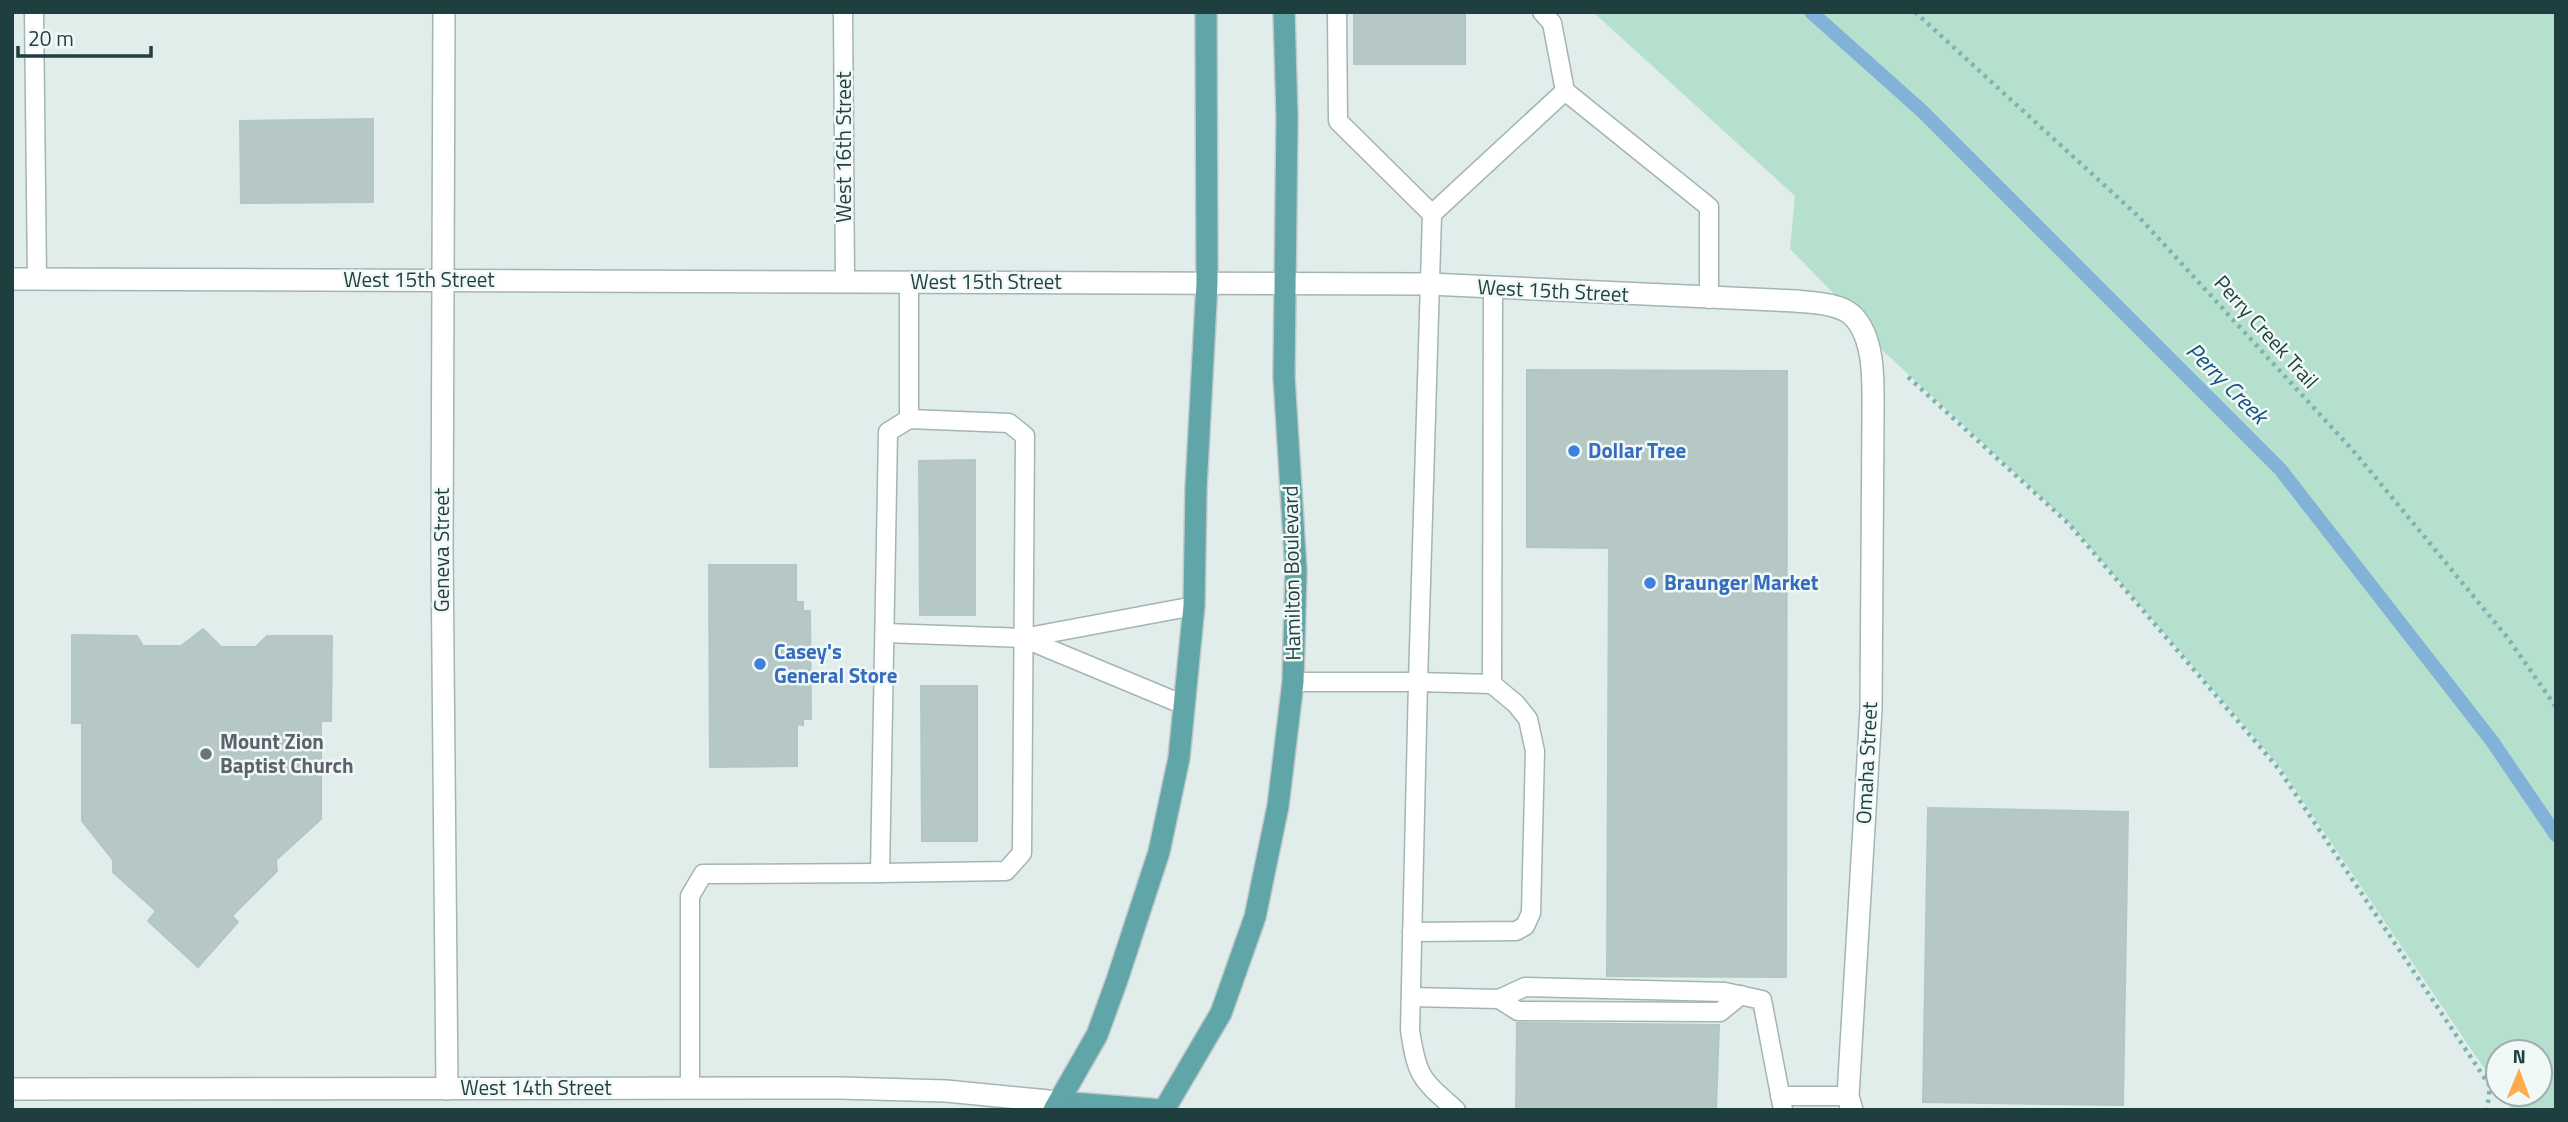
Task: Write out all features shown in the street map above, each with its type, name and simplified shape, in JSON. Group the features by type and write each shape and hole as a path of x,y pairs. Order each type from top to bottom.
{"main road":[{"path":"1162,1110 1062,1107 1097,1035 1159,852 1179,758 1194,606 1196,488 1207,282 1206,12"},
{"name":"Hamilton Boulevard","path":"1162,1110 1221,1013 1255,917 1278,806 1293,682 1296,571 1284,377 1287,117 1284,12"}],"street":[{"name":"Geneva Street","path":"444,12 442,280 447,1089"},
{"name":"West 15th Street","path":"12,279 1429,284 1796,301 1827,304 1852,315 1866,338 1873,378 1873,416"},
{"name":"Omaha Street","path":"1850,1103 1871,709 1873,416"},
{"name":"West 14th Street","path":"12,1089 690,1087 946,1091 1062,1107"},
{"path":"129,1110 142,1090"}],"lane":[{"path":"34,12 37,279"},
{"name":"West 16th Street","path":"843,12 845,281"},
{"path":"1337,12 1338,121 1432,214"},
{"path":"1542,12 1552,23 1564,91 1709,207 1709,299"},
{"path":"1456,1110 1425,1082 1415,1063 1410,1030 1432,214 1564,91"},
{"path":"909,282 909,419"},
{"path":"1492,684 1493,288"},
{"path":"690,1087 690,896 703,874 880,873 1006,871 1022,853 1025,436 1009,423 909,419 888,432 880,873"},
{"path":"885,633 1023,638 1194,606"},
{"path":"1023,638 1184,705"},
{"path":"1293,682 1492,684 1516,704 1528,719 1535,751 1531,913 1525,926 1516,931 1412,932"},
{"path":"1411,997 1499,999 1525,987 1725,992 1762,1000 1782,1103 1850,1103"}],"path":[{"name":"Perry Creek Trail","path":"1916,12 2138,216 2357,455 2507,636 2556,707"},
{"path":"1906,375 2069,524 2278,768 2490,1086 2487,1110"}],"green space":[{"path":"1593,12 2556,12 2556,1110 2511,1108 2554,1108 2554,1038 2484,1038 2484,1068 2280,767 2069,523 1868,337 1853,313 1790,249 1795,196"}],"building":[{"path":"1354,12 1465,12 1465,64 1354,64"},
{"path":"373,119 373,202 241,203 240,121"},
{"path":"1527,370 1787,371 1786,977 1607,976 1609,548 1527,547"},
{"path":"975,460 975,615 920,615 919,461"},
{"path":"709,565 796,565 796,602 803,602 803,611 810,611 811,719 803,719 803,725 797,724 797,766 710,767"},
{"path":"203,629 221,647 256,647 267,636 332,636 331,721 321,721 321,819 276,860 277,871 232,916 238,922 198,967 148,921 156,911 113,872 113,860 82,821 82,723 72,723 72,635 137,636 143,646 181,646"},
{"path":"921,686 977,686 977,841 922,841"},
{"path":"1928,808 2128,812 2123,1105 1923,1102"},
{"path":"1517,1023 1719,1025 1716,1110 1516,1110"}],"waterway":[{"name":"Perry Creek","path":"1811,12 1922,111 2280,469 2492,741 2556,835"}],"place":[{"name":"Dollar Tree","path":"1574,451"},
{"name":"Braunger Market","path":"1650,583"},
{"name":"Casey's General Store","path":"760,664"},
{"name":"Mount Zion Baptist Church","path":"206,754"}]}
